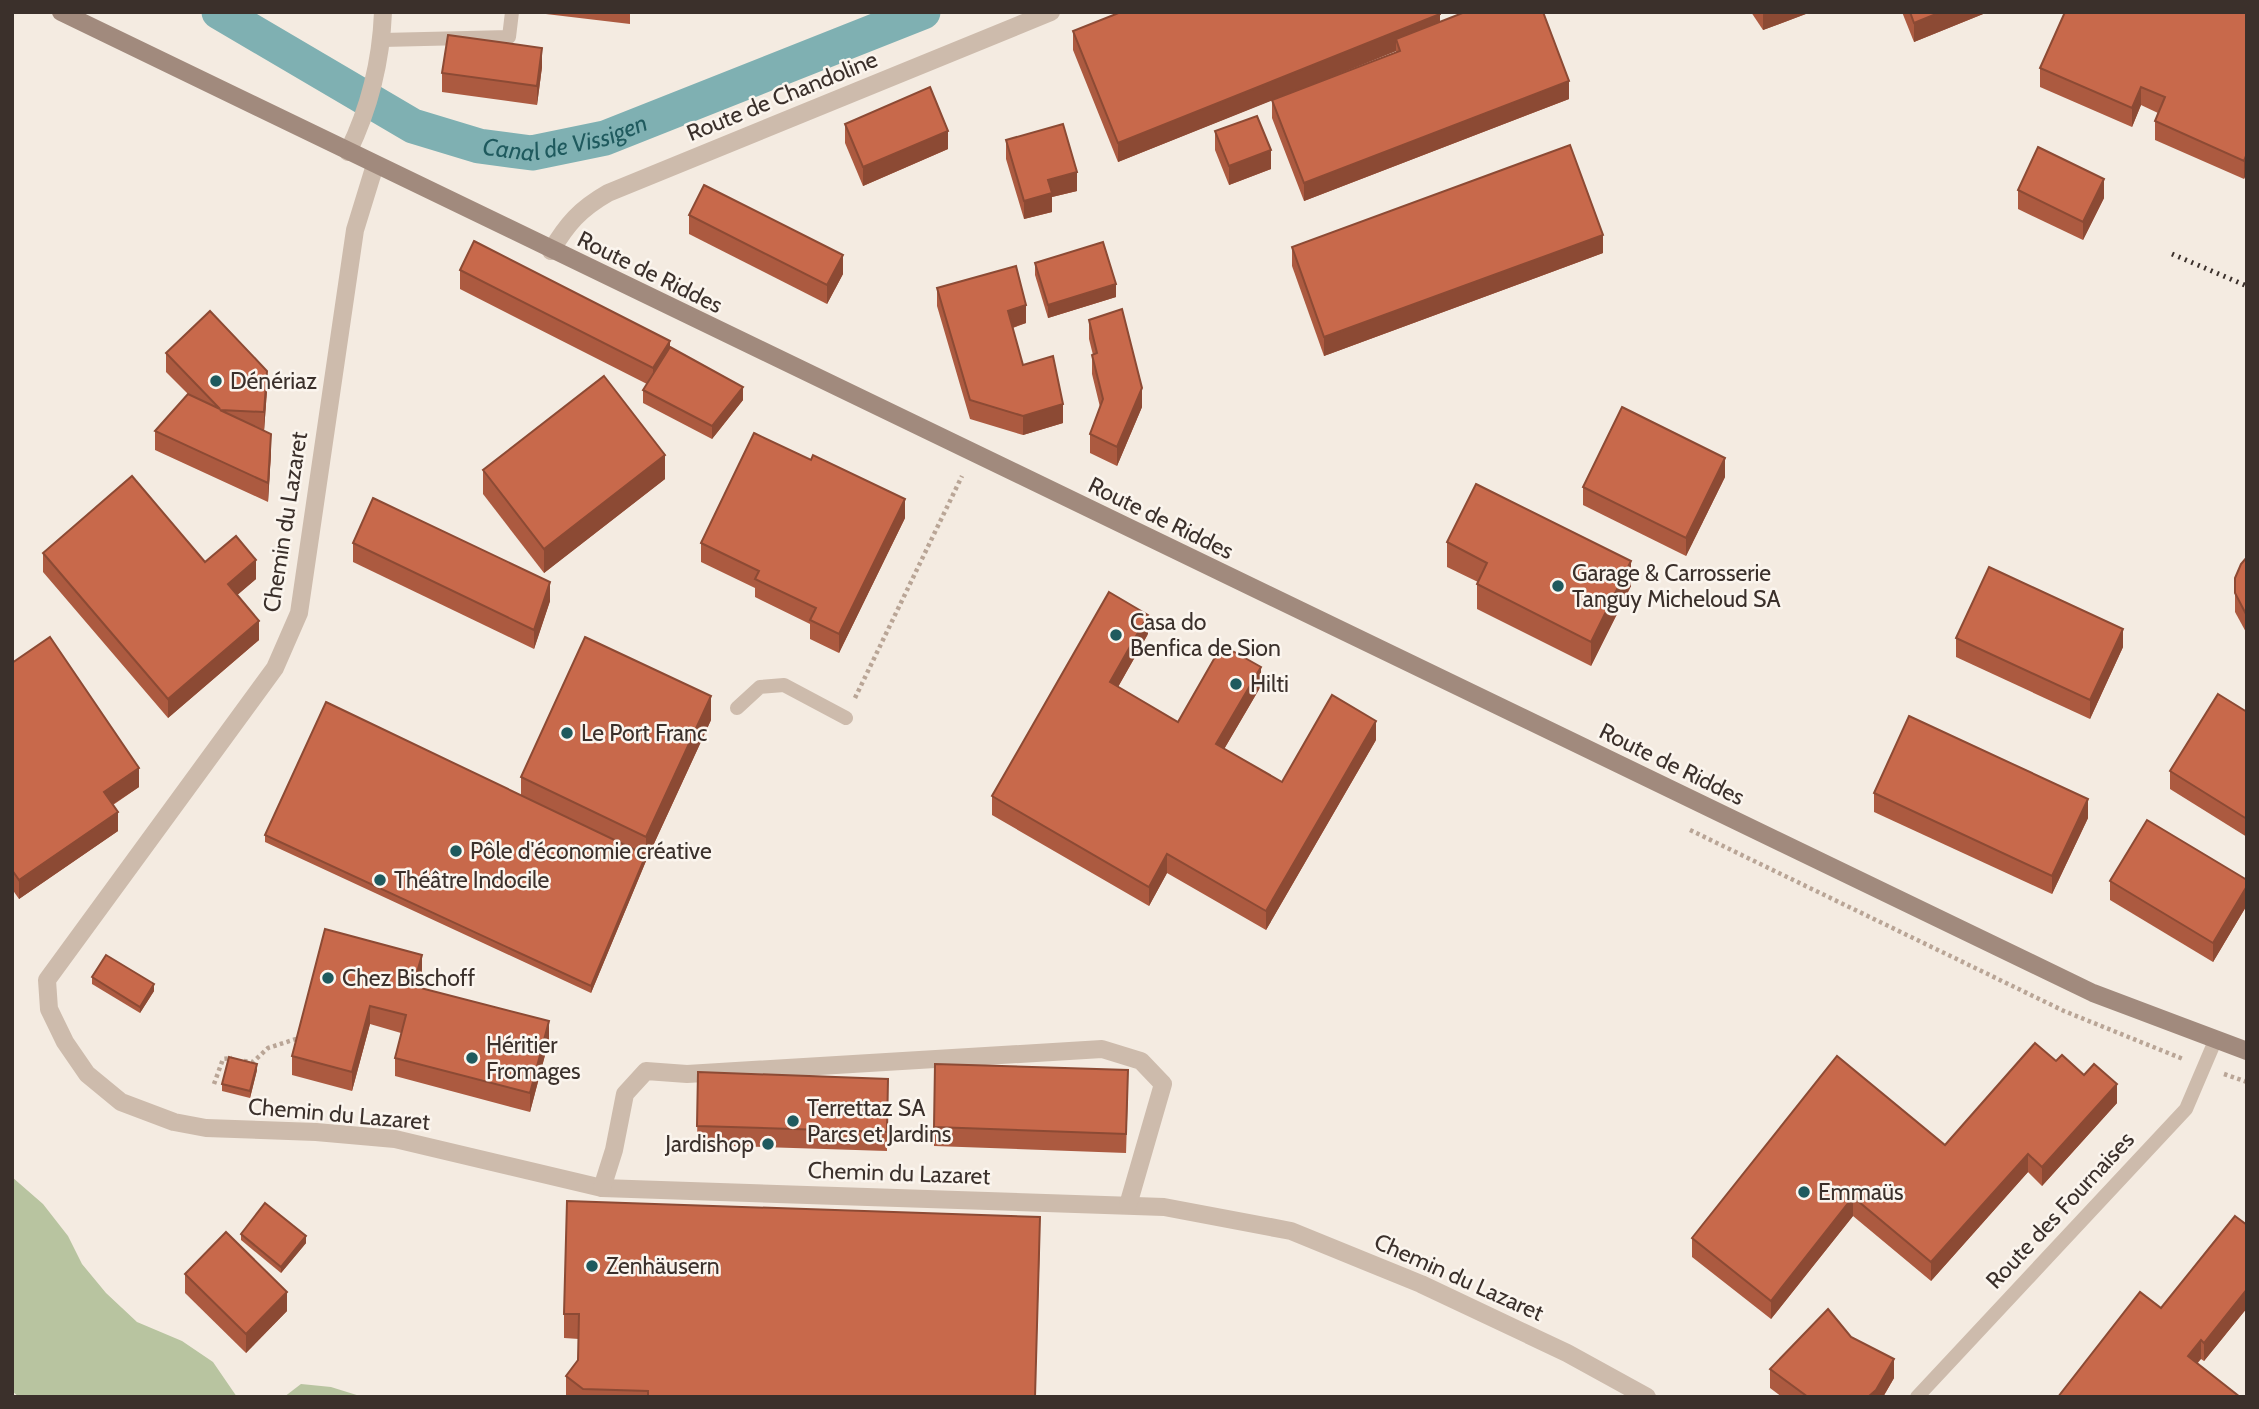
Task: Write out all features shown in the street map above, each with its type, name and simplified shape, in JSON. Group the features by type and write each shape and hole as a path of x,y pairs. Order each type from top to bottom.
{"street":[{"name":"Route de Riddes","path":"61,12 551,251 2093,993 2247,1051"},
{"path":"348,152 363,121 379,66 383,12"},
{"name":"Route de Chandoline","path":"551,251 575,215 608,193 1051,12"},
{"name":"Chemin du Lazaret","path":"375,165 355,230 299,613 275,668 47,980 49,1009 65,1042 87,1074 121,1102 148,1115 206,1128 316,1132 395,1139 601,1188 1164,1207 1291,1231 1421,1284 1567,1353 1647,1397"},
{"path":"601,1188 614,1150 625,1094 646,1071 687,1074 1102,1049 1142,1062 1163,1084 1128,1205"}],"lane":[{"path":"382,40 509,37 512,12"},
{"path":"737,708 760,687 784,685 846,718"},
{"name":"Route des Fournaises","path":"1917,1397 2186,1109 2215,1041"}],"path":[{"path":"846,718 962,476"},
{"path":"214,1084 223,1059 253,1062 268,1048 299,1038"}],"green space":[{"path":"12,1177 43,1204 68,1236 82,1264 106,1293 137,1322 182,1341 213,1362 237,1397 19,1397 12,1391"},
{"path":"301,1384 331,1387 363,1397 284,1397"}],"building":[{"path":"1121,12 1440,14 1118,143 1073,31"},
{"path":"1465,12 1543,12 1569,81 1304,183 1272,100 1400,51 1396,39"},
{"path":"1910,12 1941,12 1914,23"},
{"path":"2065,12 2247,12 2247,153 2244,161 2155,121 2165,97 2141,87 2132,108 2040,68"},
{"path":"448,35 542,48 537,86 442,73"},
{"path":"930,87 948,131 863,167 845,124"},
{"path":"1257,116 1271,150 1229,166 1215,131"},
{"path":"1063,124 1077,172 1048,180 1052,193 1024,201 1006,140"},
{"path":"1570,145 1603,235 1324,337 1292,247"},
{"path":"2038,147 2104,179 2083,222 2018,190"},
{"path":"704,185 843,255 827,285 689,215"},
{"path":"474,241 670,341 653,368 460,270"},
{"path":"1103,242 1116,284 1048,305 1035,263"},
{"path":"1016,266 1026,305 1008,311 1023,365 1053,356 1063,404 1023,416 970,400 937,288"},
{"path":"1122,309 1142,388 1117,447 1090,434 1103,399 1092,355 1097,353 1089,320"},
{"path":"210,311 267,371 264,412 220,410 271,434 268,483 155,431 188,394 220,409 166,353"},
{"path":"670,347 743,387 712,426 643,390"},
{"path":"604,376 665,455 544,549 483,470"},
{"path":"1622,407 1725,458 1686,538 1583,487"},
{"path":"754,433 811,460 813,455 905,499 839,634 810,620 816,608 755,579 759,571 701,543"},
{"path":"132,476 205,562 236,536 256,560 228,584 259,621 168,699 43,553"},
{"name":"Garage & Carrosserie Tanguy Micheloud SA","path":"1476,484 1631,561 1591,642 1477,584 1487,563 1447,542"},
{"path":"373,498 550,582 534,630 353,543"},
{"path":"2247,557 2247,616 2235,593 2235,578"},
{"path":"1989,567 2123,629 2090,700 1956,638"},
{"path":"1109,592 1148,615 1110,682 1178,722 1222,645 1261,667 1216,744 1282,782 1332,695 1376,721 1266,911 1167,854 1149,887 992,796"},
{"path":"50,637 139,768 104,792 118,812 19,880 12,870 12,663"},
{"path":"585,637 711,696 646,837 521,777"},
{"path":"2218,694 2247,712 2247,819 2170,771"},
{"name":"Pôle d'économie créative","path":"326,702 646,855 591,986 265,835"},
{"path":"1909,716 2088,799 2052,876 1874,793"},
{"path":"2147,820 2247,880 2247,886 2213,943 2110,881"},
{"path":"325,929 422,955 413,986 549,1021 530,1093 395,1058 406,1015 370,1006 352,1072 292,1056"},
{"path":"106,955 154,984 140,1007 92,977"},
{"path":"2035,1043 2056,1061 2062,1055 2084,1075 2094,1064 2117,1084 2042,1167 2028,1154 1931,1262 1853,1197 1771,1301 1692,1238 1837,1056 1945,1145"},
{"path":"229,1057 257,1064 250,1091 222,1084"},
{"path":"935,1064 1128,1070 1126,1134 934,1127"},
{"name":"Terrettaz SA Parcs et Jardins","path":"698,1072 888,1079 887,1132 697,1126"},
{"path":"567,1201 1040,1217 1035,1397 648,1397 648,1391 583,1389 566,1376 578,1360 579,1314 564,1314"},
{"path":"265,1203 306,1236 281,1267 241,1234"},
{"path":"2235,1216 2247,1225 2247,1289 2204,1343 2201,1340 2188,1356 2240,1397 2058,1397 2140,1292 2161,1308"},
{"path":"226,1232 287,1292 246,1334 185,1274"},
{"path":"1828,1309 1851,1337 1894,1359 1876,1390 1868,1397 1808,1397 1770,1369"}],"waterway":[{"name":"Canal de Vissigen","path":"219,12 413,126 479,146 532,153 605,138 923,12"}],"railway":[{"path":"2172,254 2247,286"}],"place":[{"name":"Dénériaz","path":"216,381"},
{"name":"Garage & Carrosserie Tanguy Micheloud SA","path":"1558,586"},
{"name":"Casa do Benfica de Sion","path":"1116,635"},
{"name":"Hilti","path":"1236,684"},
{"name":"Le Port Franc","path":"567,733"},
{"name":"Pôle d'économie créative","path":"456,851"},
{"name":"Théâtre Indocile","path":"380,880"},
{"name":"Chez Bischoff","path":"328,978"},
{"name":"Héritier Fromages","path":"472,1058"},
{"name":"Terrettaz SA Parcs et Jardins","path":"793,1121"},
{"name":"Jardishop","path":"768,1144"},
{"name":"Emmaüs","path":"1804,1192"},
{"name":"Zenhäusern","path":"592,1266"}]}
